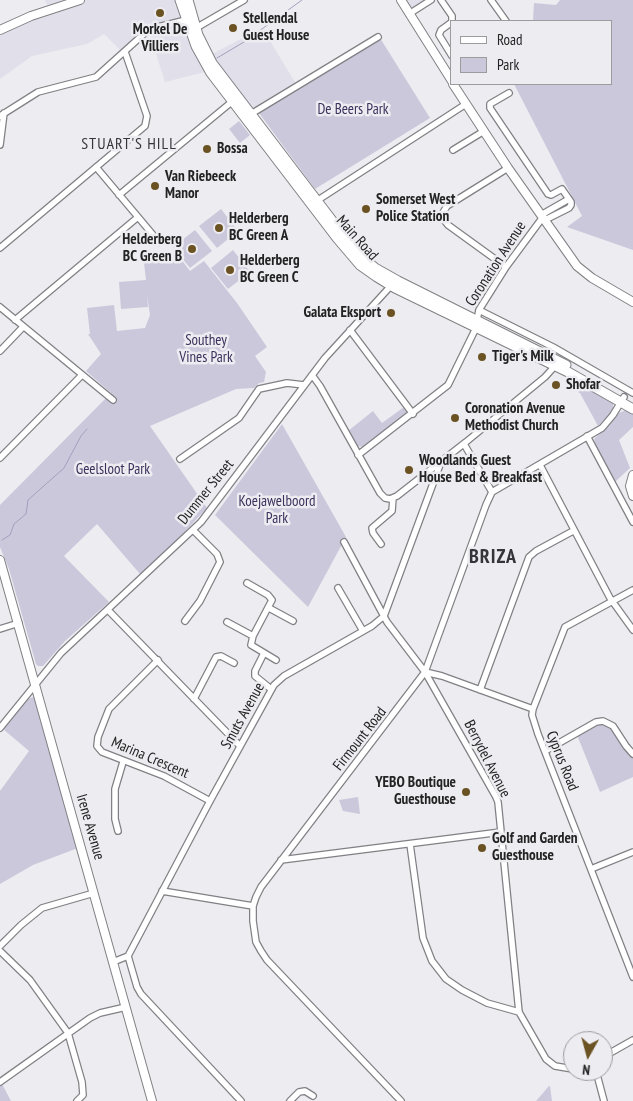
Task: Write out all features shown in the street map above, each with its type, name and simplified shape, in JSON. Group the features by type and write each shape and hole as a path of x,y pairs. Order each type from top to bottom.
{"main road":[{"name":"Main Road","path":"180,0 199,53 211,73 234,99 314,202 362,257 392,282 557,360 633,402"},
{"name":"Main Road","path":"188,0 196,28 212,63 234,99 251,114 314,202"},
{"name":"Main Road","path":"476,323 555,366 626,398 633,409"}],"street":[{"path":"0,30 31,16 69,2 80,0"},
{"path":"196,28 244,0"},
{"path":"401,0 450,77"},
{"path":"409,14 431,0"},
{"path":"441,0 452,16 452,20"},
{"path":"491,0 505,20"},
{"path":"0,144 2,114 42,91 96,77 149,31 186,20"},
{"path":"450,23 440,33 440,37 450,51"},
{"path":"251,114 378,37"},
{"path":"0,248 145,126 147,116 125,52"},
{"path":"455,85 508,168 577,266 592,278 633,302"},
{"path":"509,93 490,104 490,108 548,194 551,195 562,189 571,205 543,217"},
{"path":"119,195 234,99"},
{"path":"314,202 466,104"},
{"path":"453,150 484,131"},
{"path":"96,167 159,242"},
{"path":"506,267 448,225 442,214 447,206 508,168"},
{"path":"558,209 569,199"},
{"path":"15,320 138,217"},
{"name":"Coronation Avenue","path":"358,455 448,386 476,323 479,310 506,267 543,217"},
{"path":"0,240 9,241"},
{"name":"Dummer Street","path":"0,728 61,653 193,530 312,375 392,282"},
{"path":"0,308 113,400"},
{"path":"464,444 492,492 602,428 626,398 553,347 479,310"},
{"path":"0,351 24,327"},
{"path":"350,330 413,414"},
{"path":"312,375 380,493 385,498 393,498 464,444 545,377 555,366"},
{"path":"0,458 82,374"},
{"path":"180,459 239,418 259,390 287,383 304,385"},
{"path":"587,436 633,522"},
{"path":"384,616 441,462"},
{"path":"540,465 573,531 612,601 633,630"},
{"path":"423,475 430,478 432,485"},
{"path":"633,475 630,486 633,496"},
{"name":"Firmount Road","path":"401,1101 267,960 256,942 252,921 253,906 261,887 418,684 425,672 492,492"},
{"path":"381,544 373,533 372,528 392,511 393,498"},
{"path":"185,621 200,601 220,562 217,554 193,530"},
{"path":"480,690 529,557 536,550 573,531"},
{"name":"Berrydel Avenue","path":"344,542 384,616 425,672 496,796 519,1012 542,1054 555,1066 563,1067"},
{"name":"Irene Avenue","path":"0,560 152,1101"},
{"path":"247,583 270,597 272,602 253,636 252,646 276,660"},
{"path":"338,588 363,631"},
{"path":"425,672 442,676 533,709 565,627 633,590"},
{"path":"269,608 293,621"},
{"path":"108,610 240,746"},
{"name":"Smuts Avenue","path":"128,956 271,689 284,676 363,631 384,616"},
{"path":"227,622 253,636"},
{"path":"0,629 19,623"},
{"path":"264,654 255,671 255,676 271,689"},
{"path":"194,698 216,657 221,656 234,663"},
{"name":"Marina Crescent","path":"158,660 109,709 97,742 99,750 123,762 164,776 210,801"},
{"path":"434,687 442,676"},
{"name":"Cyprus Road","path":"533,709 534,724 633,977"},
{"path":"545,751 596,722 604,721 614,726 633,754"},
{"path":"118,831 115,819 115,789 123,762"},
{"path":"281,860 501,832"},
{"path":"410,844 423,938 432,961 446,979 468,994 487,1003 519,1012"},
{"path":"591,869 633,852"},
{"path":"162,892 253,906"},
{"path":"0,946 42,908 94,893"},
{"path":"0,952 26,976 68,1034 83,1088 82,1095 78,1101"},
{"path":"113,962 128,956 137,987 141,994 241,1101"},
{"path":"0,1082 94,1015 126,1006"},
{"path":"613,1051 633,1040"},
{"path":"599,1081 604,1101"},
{"path":"290,1101 299,1092 305,1091 313,1096"}],"shaded area":[{"path":"45,0 185,0 206,57 262,28 298,87 248,116 213,70 165,82 149,27 121,51 104,34 87,44 32,56 0,79 0,34 49,9"},
{"path":"401,0 431,0 409,14"}],"green space":[{"path":"560,0 633,0 633,250 567,227 582,216 515,85 613,85 613,20 533,20 534,3 556,5"},
{"name":"De Beers Park","path":"380,38 430,118 315,189 259,113"},
{"path":"239,121 250,135 240,143 229,129"},
{"name":"Helderberg BC Green A","path":"221,209 238,231 217,248 199,226"},
{"name":"Helderberg BC Green B","path":"195,230 212,251 190,268 173,247"},
{"name":"Helderberg BC Green C","path":"233,250 250,272 228,289 211,268"},
{"path":"177,254 190,271 204,261 237,303 267,347 255,356 266,372 264,382 259,383 254,388 236,389 150,426 207,508 177,540 140,574 97,524 64,556 109,602 65,641 43,666 38,666 9,569 0,547 0,505 111,393 86,371 101,354 88,334 90,334 87,308 114,305 117,331 145,328 150,315 147,295 148,307 121,309 119,282 146,280 144,263 170,259"},
{"path":"573,382 613,402 613,410 598,426"},
{"path":"404,407 406,415 364,447 357,446 348,431 373,411 382,423"},
{"path":"626,410 633,414 633,427 619,440 630,468 615,482 594,439 619,413"},
{"name":"Koejawelboord Park","path":"282,424 346,537 308,607 215,515"},
{"path":"33,697 36,699 78,848 33,865 0,884 0,791 29,751 3,729 28,699"},
{"path":"604,723 612,728 626,750 633,757 633,777 600,792 577,735 597,724"},
{"path":"358,797 360,814 343,811 339,800"},
{"path":"2,1084 11,1101 0,1101 0,1086"},
{"path":"549,1086 552,1101 536,1101"}],"waterway":[{"path":"217,58 244,42 302,0"},
{"path":"2,540 10,535 14,524 26,514 28,500 64,468 81,436 87,429"}],"place":[{"name":"Morkel De Villiers","path":"160,13"},
{"name":"Stellendal Guest House","path":"233,28"},
{"name":"Bossa","path":"207,149"},
{"name":"Van Riebeeck Manor","path":"155,186"},
{"name":"Somerset West Police Station","path":"366,209"},
{"name":"Helderberg BC Green A","path":"219,228"},
{"name":"Helderberg BC Green B","path":"192,249"},
{"name":"Helderberg BC Green C","path":"230,270"},
{"name":"Galata Eksport","path":"391,313"},
{"name":"Tiger's Milk","path":"482,357"},
{"name":"Shofar","path":"556,385"},
{"name":"Coronation Avenue Methodist Church","path":"455,418"},
{"name":"Woodlands Guest House Bed & Breakfast","path":"409,470"},
{"name":"YEBO Boutique Guesthouse","path":"466,792"},
{"name":"Golf and Garden Guesthouse","path":"482,848"}],"district":[{"name":"STUART'S HILL","path":"129,144"},
{"name":"BRIZA","path":"493,557"}],"park label":[{"name":"Southey Vines Park","path":"206,350"},
{"name":"Geelsloot Park","path":"113,470"}]}
